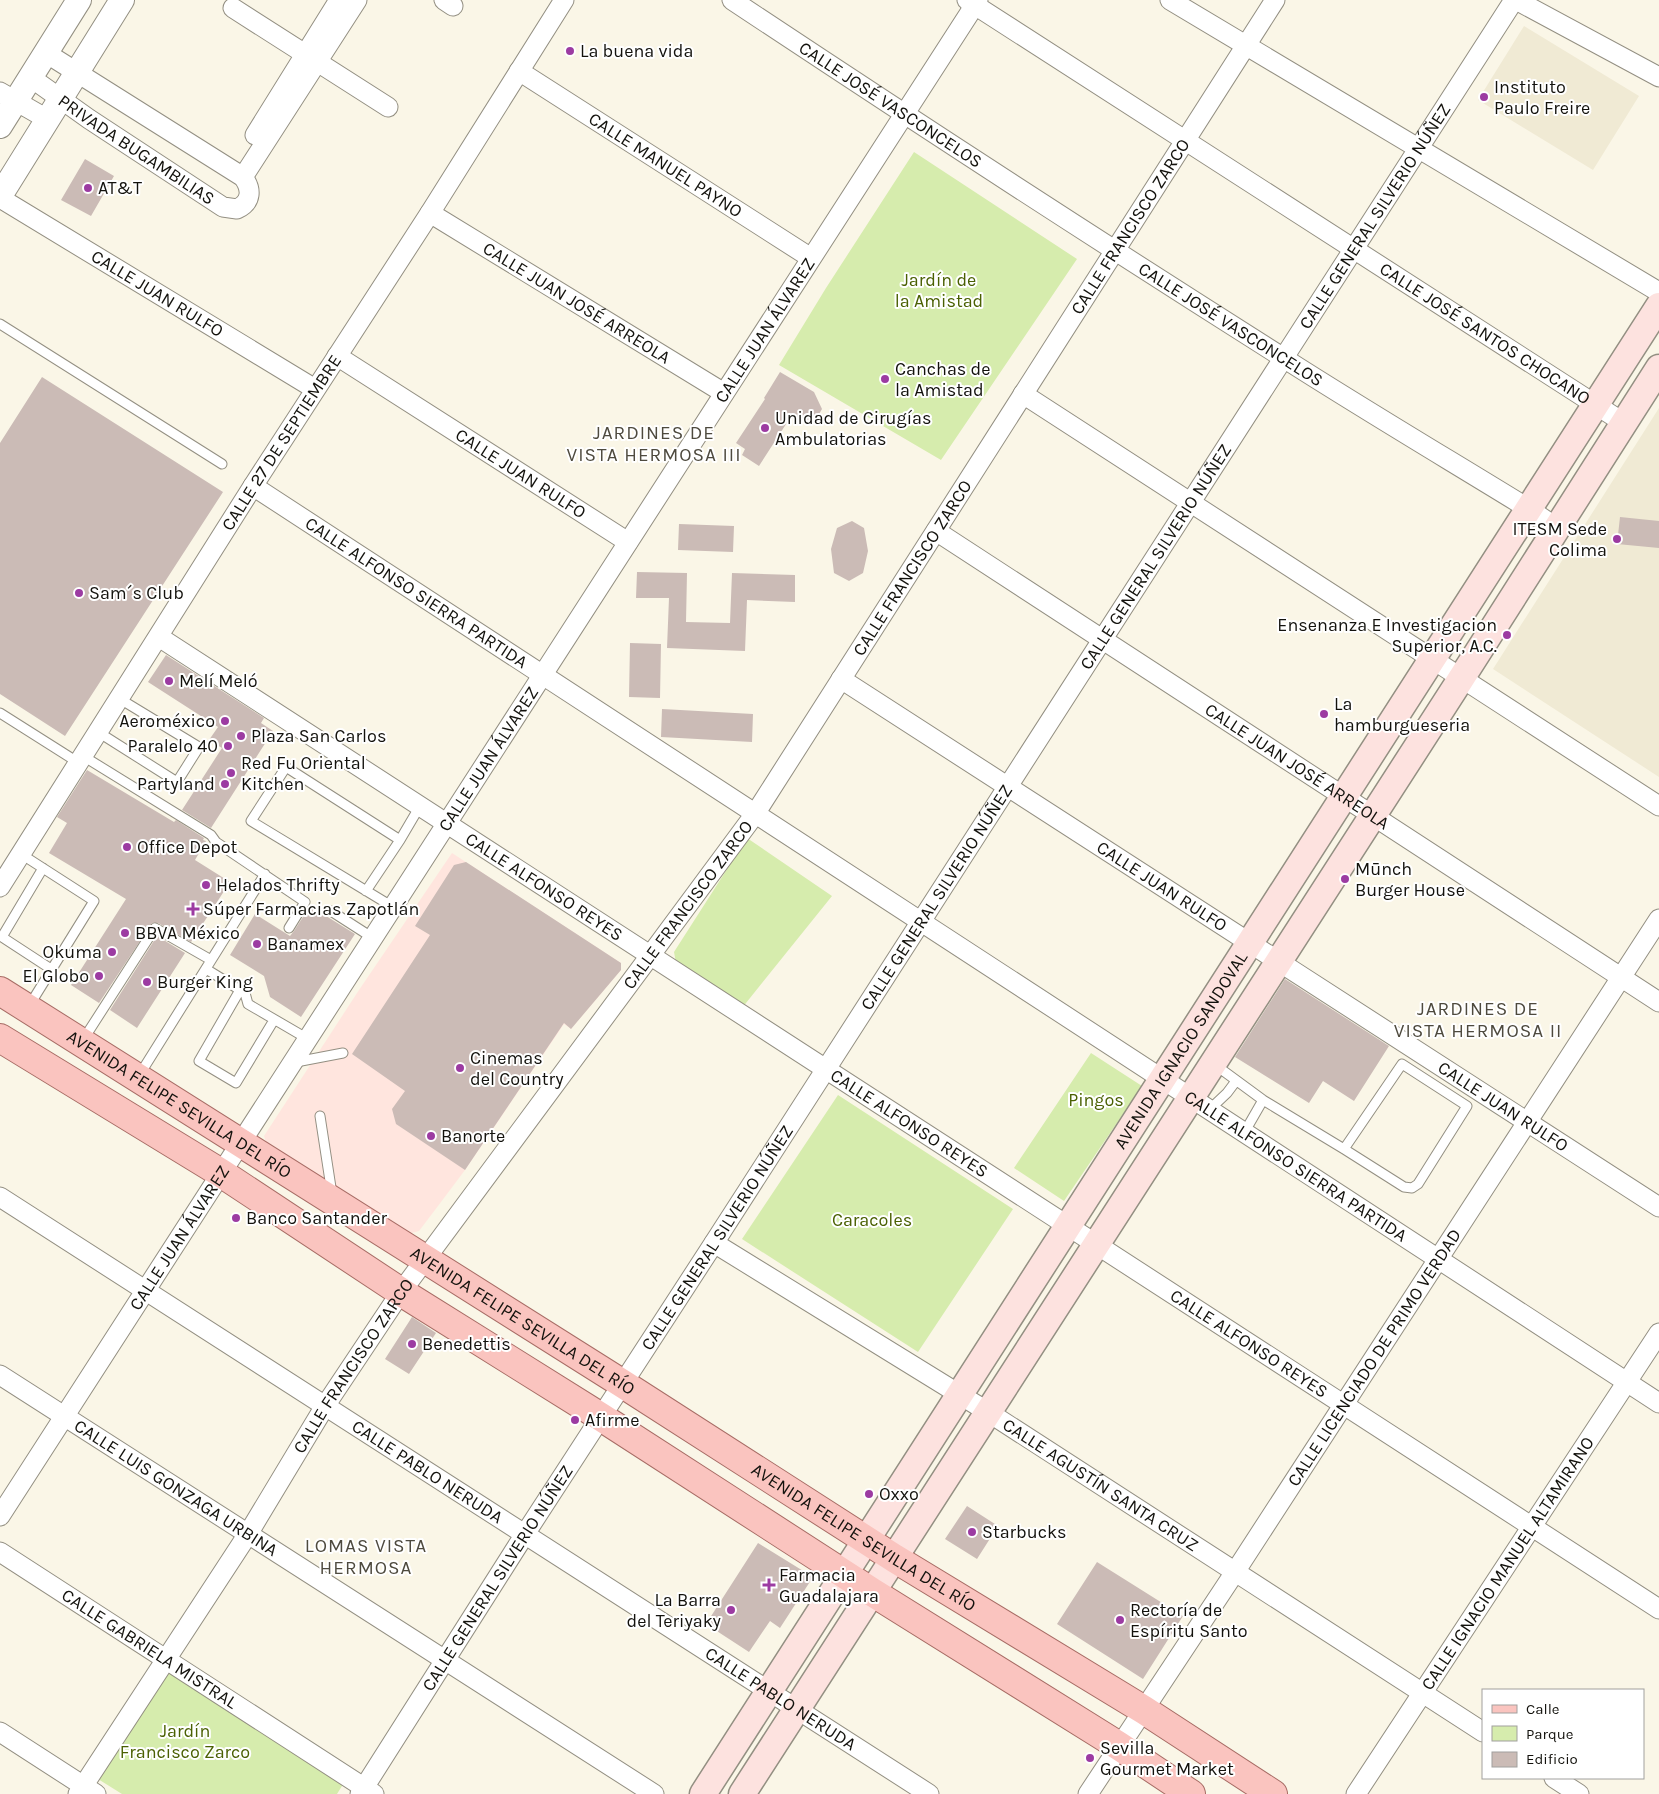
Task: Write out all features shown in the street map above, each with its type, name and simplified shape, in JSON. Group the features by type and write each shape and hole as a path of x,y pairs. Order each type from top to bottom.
{"main road":[{"name":"AVENIDA IGNACIO SANDOVAL","path":"703,1794 1659,306"},
{"name":"AVENIDA IGNACIO SANDOVAL","path":"742,1794 1096,1244 1200,1104 1213,1063 1462,678 1659,368"},
{"name":"AVENIDA FELIPE SEVILLA DEL RÍO","path":"0,991 623,1384 894,1558 1144,1710 1273,1794"},
{"name":"AVENIDA FELIPE SEVILLA DEL RÍO","path":"0,1038 221,1173 401,1292 601,1417 872,1592 1119,1746 1191,1794"}],"street":[{"path":"0,126 8,96 30,77 80,0"},
{"path":"311,58 339,0"},
{"path":"237,173 311,58 357,0"},
{"name":"CALLE 27 DE SEPTIEMBRE","path":"0,886 564,0"},
{"name":"CALLE JOSÉ VASCONCELOS","path":"732,0 1115,250 1557,528"},
{"path":"1170,0 1659,292"},
{"name":"CALLE FRANCISCO ZARCO","path":"86,1791 166,1659 248,1534 325,1406 401,1292 755,814 1275,0"},
{"path":"1515,0 1659,77"},
{"name":"CALLE GENERAL SILVERIO NÚÑEZ","path":"366,1792 445,1660 525,1534 1515,0"},
{"path":"0,197 77,73 117,2"},
{"name":"CALLE JUAN ÁLVAREZ","path":"0,1516 904,114 973,2"},
{"name":"CALLE JOSÉ SANTOS CHOCANO","path":"973,2 1185,141 1624,423"},
{"path":"233,8 388,106"},
{"name":"PRIVADA BUGAMBILIAS","path":"30,77 224,207 237,209 247,203 250,194 249,186 237,173 46,53"},
{"name":"CALLE MANUEL PAYNO","path":"519,71 811,258"},
{"path":"8,96 47,119"},
{"name":"CALLE JUAN RULFO","path":"0,197 315,389"},
{"name":"CALLE JUAN JOSÉ ARREOLA","path":"430,213 724,393"},
{"name":"CALLE JUAN RULFO","path":"337,356 628,542"},
{"path":"1023,394 1659,806"},
{"name":"CALLE ALFONSO SIERRA PARTIDA","path":"253,486 1659,1403"},
{"name":"CALLE JUAN JOSÉ ARREOLA","path":"936,531 1659,1002"},
{"name":"CALLE ALFONSO REYES","path":"159,637 1659,1609"},
{"name":"CALLE JUAN RULFO","path":"842,679 1659,1208"},
{"name":"CALLE LICENCIADO DE PRIMO VERDAD","path":"1088,1794 1235,1572 1659,919"},
{"name":"CALLE PABLO NERUDA","path":"0,1197 929,1794"},
{"name":"CALLE AGUSTÍN SANTA CRUZ","path":"714,1243 988,1412 1482,1731"},
{"name":"CALLE IGNACIO MANUEL ALTAMIRANO","path":"1356,1794 1659,1333"},
{"name":"CALLE LUIS GONZAGA URBINA","path":"0,1375 654,1794"},
{"name":"CALLE GABRIELA MISTRAL","path":"0,1552 166,1659 366,1792"},
{"path":"0,1732 86,1791"},
{"path":"1556,1779 1579,1794"}],"lane":[{"path":"0,324 222,464"},
{"path":"98,732 177,782 199,748 120,699"},
{"path":"0,714 211,835 216,842 305,902 289,928"},
{"path":"393,907 251,821 286,767 400,840"},
{"path":"366,891 420,806"},
{"path":"21,854 94,901 27,1008"},
{"path":"44,868 2,937 51,969"},
{"path":"137,1079 265,874"},
{"path":"331,911 373,938"},
{"path":"81,1043 156,928 211,960"},
{"path":"206,969 245,993 248,1004 308,1039"},
{"path":"240,990 200,1061 236,1083 274,1020"},
{"path":"293,1062 343,1054"},
{"path":"1213,1063 1263,1100 1404,1188 1412,1188 1418,1184 1467,1106 1402,1064 1344,1149"},
{"path":"1200,1104 1227,1093 1236,1081"},
{"path":"1244,1133 1263,1100"},
{"path":"320,1116 334,1201"}],"shaded area":[{"path":"1524,26 1639,96 1593,170 1478,100"},
{"name":"ITESM Sede Colima","path":"1659,408 1659,777 1493,669"},
{"path":"452,853 621,963 621,970 571,1029 564,1024 465,1170 419,1231 408,1234 267,1145 264,1136 359,990"}],"green space":[{"name":"Jardín de la Amistad","path":"914,152 1077,259 941,460 779,365 826,288"},
{"path":"747,838 832,896 742,1008 676,963 674,952"},
{"name":"Pingos","path":"1091,1053 1142,1086 1064,1201 1014,1168"},
{"name":"Caracoles","path":"838,1095 1013,1209 918,1352 742,1239"},
{"name":"Jardín Francisco Zarco","path":"169,1669 345,1781 337,1794 122,1794 98,1779"}],"building":[{"name":"AT&T","path":"85,159 114,176 91,216 61,200"},
{"path":"780,372 814,392 822,409 815,421 790,418 759,466 742,455 745,449 736,443"},
{"name":"Sam´s Club","path":"42,377 223,492 65,736 0,694 0,443"},
{"path":"1620,517 1659,521 1659,548 1617,544"},
{"path":"852,521 864,528 868,551 863,573 849,581 834,573 831,549 837,528"},
{"path":"679,524 734,526 733,552 678,550"},
{"path":"637,572 687,573 686,622 730,623 732,573 795,575 795,602 747,600 745,651 667,648 669,598 636,598"},
{"path":"630,643 661,644 660,698 629,697"},
{"name":"Plaza San Carlos","path":"166,655 264,718 261,723 273,731 211,828 182,810 222,748 209,740 218,727 148,682"},
{"path":"662,709 753,714 752,742 661,737"},
{"name":"Office Depot","path":"87,770 204,838 203,840 206,841 195,860 230,882 191,942 158,923 152,923 99,1003 71,985 126,899 49,853 67,823 57,817"},
{"path":"466,862 621,963 621,970 571,1029 564,1023 465,1170 396,1124 392,1109 405,1091 352,1054 430,935 415,926 454,865"},
{"path":"310,906 355,934 301,1017 270,997 264,976 230,955 255,914 290,936"},
{"name":"Burger King","path":"157,936 185,953 137,1028 110,1010"},
{"path":"1285,979 1389,1046 1354,1101 1323,1081 1309,1103 1235,1057"},
{"name":"Benedettis","path":"412,1317 436,1333 409,1374 385,1359"},
{"name":"Starbucks","path":"967,1506 998,1526 977,1559 945,1539"},
{"name":"Farmacia Guadalajara","path":"758,1543 813,1577 780,1628 770,1621 749,1652 706,1624"},
{"name":"Rectoría de Espíritu Santo","path":"1097,1562 1183,1616 1143,1679 1057,1624"}],"place":[{"name":"La buena vida","path":"570,51"},
{"name":"Instituto Paulo Freire","path":"1484,97"},
{"name":"AT&T","path":"88,188"},
{"name":"Canchas de la Amistad","path":"885,379"},
{"name":"Unidad de Cirugías Ambulatorias","path":"765,428"},
{"name":"ITESM Sede Colima","path":"1617,539"},
{"name":"Sam´s Club","path":"79,593"},
{"name":"Ensenanza E Investigacion Superior, A.C.","path":"1507,635"},
{"name":"Melí Meló","path":"169,681"},
{"name":"La hamburgueseria","path":"1324,714"},
{"name":"Aeroméxico","path":"225,721"},
{"name":"Plaza San Carlos","path":"241,736"},
{"name":"Paralelo 40","path":"228,746"},
{"name":"Red Fu Oriental Kitchen","path":"231,773"},
{"name":"Partyland","path":"225,784"},
{"name":"Office Depot","path":"127,847"},
{"name":"Mūnch Burger House","path":"1345,879"},
{"name":"Helados Thrifty","path":"206,885"},
{"name":"Súper Farmacias Zapotlán","path":"193,909"},
{"name":"BBVA México","path":"125,933"},
{"name":"Banamex","path":"257,944"},
{"name":"Okuma","path":"112,952"},
{"name":"El Globo","path":"99,976"},
{"name":"Burger King","path":"147,982"},
{"name":"Cinemas del Country","path":"460,1068"},
{"name":"Banorte","path":"431,1136"},
{"name":"Banco Santander","path":"236,1218"},
{"name":"Benedettis","path":"412,1344"},
{"name":"Afirme","path":"575,1420"},
{"name":"Oxxo","path":"869,1494"},
{"name":"Starbucks","path":"972,1532"},
{"name":"Farmacia Guadalajara","path":"769,1585"},
{"name":"La Barra del Teriyaky","path":"731,1610"},
{"name":"Rectoría de Espíritu Santo","path":"1120,1620"},
{"name":"Sevilla Gourmet Market","path":"1090,1758"}],"district":[{"name":"JARDINES DE VISTA HERMOSA III","path":"654,443"},
{"name":"JARDINES DE VISTA HERMOSA II","path":"1478,1019"},
{"name":"LOMAS VISTA HERMOSA","path":"366,1556"}]}
